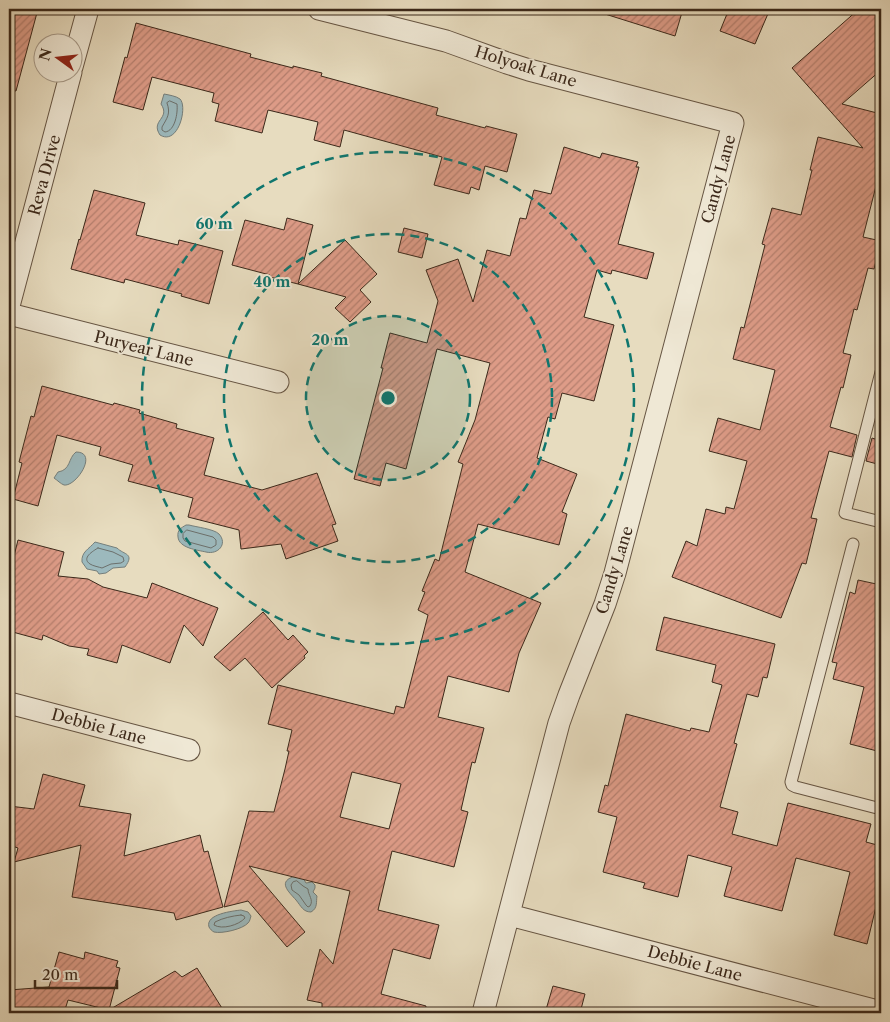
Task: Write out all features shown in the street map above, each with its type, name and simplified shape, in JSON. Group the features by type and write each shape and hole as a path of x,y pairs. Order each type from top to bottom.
{"street":[{"path":"82,32 88,9"},
{"name":"Holyoak Lane","path":"319,9 446,41 528,70 733,123"},
{"name":"Reva Drive","path":"9,306 68,82"},
{"name":"Candy Lane","path":"483,1013 559,723 574,680 594,635 615,573 733,123"},
{"name":"Puryear Lane","path":"9,314 278,382"},
{"name":"Debbie Lane","path":"9,703 189,750"},
{"name":"Debbie Lane","path":"509,915 881,1012"}],"lane":[{"path":"881,372 845,513 881,522"},
{"path":"853,544 791,782 796,787 881,809"}],"water":[{"path":"164,94 180,99 183,110 180,124 176,131 166,137 160,135 157,126 164,113 161,104"},
{"path":"76,452 86,457 83,469 74,481 64,485 54,478 58,472 65,469"},
{"path":"186,525 217,532 222,538 222,545 214,552 185,546 179,541 178,533"},
{"path":"95,542 117,548 127,555 129,559 125,567 113,568 106,573 99,574 97,571 87,569 82,559 86,551"},
{"path":"296,876 303,878 306,883 312,882 315,885 313,892 317,896 316,905 315,909 311,912 302,908 286,887 287,881"},
{"path":"241,910 248,912 251,916 249,922 242,927 222,932 213,932 210,929 209,923 215,916"}],"building":[{"path":"9,9 38,9 16,91 9,90"},
{"path":"606,9 683,9 675,36 605,14"},
{"path":"729,9 770,9 755,44 720,31"},
{"path":"859,9 881,9 881,70 842,104 881,114 881,187 876,186 863,237 881,241 874,269 868,268 857,310 854,309 843,353 851,355 843,388 841,387 830,427 857,435 852,457 829,451 811,518 817,519 806,564 802,563 781,618 672,577 686,541 697,546 706,509 725,514 726,507 734,509 747,461 709,451 718,418 760,430 775,370 733,359 741,327 744,328 765,245 762,244 772,208 801,215 818,137 863,148 792,68"},
{"path":"136,23 251,54 250,57 322,73 321,76 438,108 436,115 517,134 507,172 485,166 479,190 471,187 469,194 434,185 442,157 344,130 340,147 314,140 318,122 268,110 262,133 215,121 219,104 212,102 214,93 152,77 143,110 113,102"},
{"path":"564,147 600,158 602,153 638,162 636,167 639,167 618,244 654,253 647,279 612,270 611,274 597,270 584,317 614,325 594,401 562,393 555,419 548,417 537,458 577,474 562,512 567,514 559,545 478,524 465,572 541,603 519,653 509,692 448,676 438,717 484,728 475,763 472,762 461,810 468,812 454,867 392,851 378,910 439,925 430,959 393,949 381,994 426,1006 425,1013 335,1013 322,1010 322,1003 307,1000 320,949 333,964 350,891 249,866 305,932 287,947 248,901 224,907 249,811 274,812 285,769 292,730 268,724 278,685 394,714 396,706 404,708 428,615 418,610 425,592 422,591 435,559 439,561 463,464 458,462 475,420 490,363 437,349 406,469 386,463 380,486 354,479 383,368 381,368 390,333 427,343 438,301 426,270 458,259 473,302 487,250 510,256 520,218 526,219 534,190 551,194","holes":["352,772 401,784 389,829 340,817"]},
{"path":"94,190 145,203 136,235 178,245 179,240 223,251 209,304 181,296 182,294 125,279 124,283 71,269"},
{"path":"287,218 313,225 298,284 232,265 245,220 284,230"},
{"path":"404,228 428,234 422,258 398,252"},
{"path":"345,240 377,274 360,290 371,302 350,322 335,308 346,297 298,284"},
{"path":"42,386 113,405 114,403 140,410 139,413 177,424 176,428 214,438 204,475 262,490 317,473 336,524 332,525 338,541 286,559 281,544 241,549 239,530 188,517 193,498 128,481 133,465 99,455 101,447 57,435 38,506 13,499 22,463 19,462 31,416 34,417"},
{"path":"872,438 881,441 881,465 866,461"},
{"path":"18,540 64,552 58,576 88,579 103,587 147,598 152,583 218,608 203,646 184,625 170,663 122,645 117,663 87,655 89,649 69,646 43,635 42,640 9,631 9,559 13,560"},
{"path":"858,580 881,585 881,752 850,744 864,687 833,679 837,663 832,662 850,592 855,594"},
{"path":"263,612 288,640 293,635 308,652 304,656 305,658 272,688 245,658 230,671 214,657"},
{"path":"664,617 775,644 767,678 763,677 758,697 747,694 734,743 737,744 720,807 738,812 732,834 777,846 788,803 871,824 866,842 881,846 881,886 867,944 834,935 850,872 796,858 782,911 724,896 732,867 688,855 678,897 643,888 645,883 603,872 617,817 598,812 605,785 608,786 626,714 690,731 691,728 709,732 722,685 712,682 716,665 656,650"},
{"path":"43,774 85,785 79,806 131,814 124,856 200,835 204,852 208,851 223,907 176,920 174,913 72,897 81,845 14,862 18,848 9,845 9,806 34,809"},
{"path":"59,952 84,959 85,952 118,961 116,967 120,968 109,1010 68,1000 64,1013 9,1013 9,990 49,987"},
{"path":"197,968 225,1013 104,1013 175,971 182,977"},
{"path":"553,986 585,994 580,1013 545,1013"}]}
